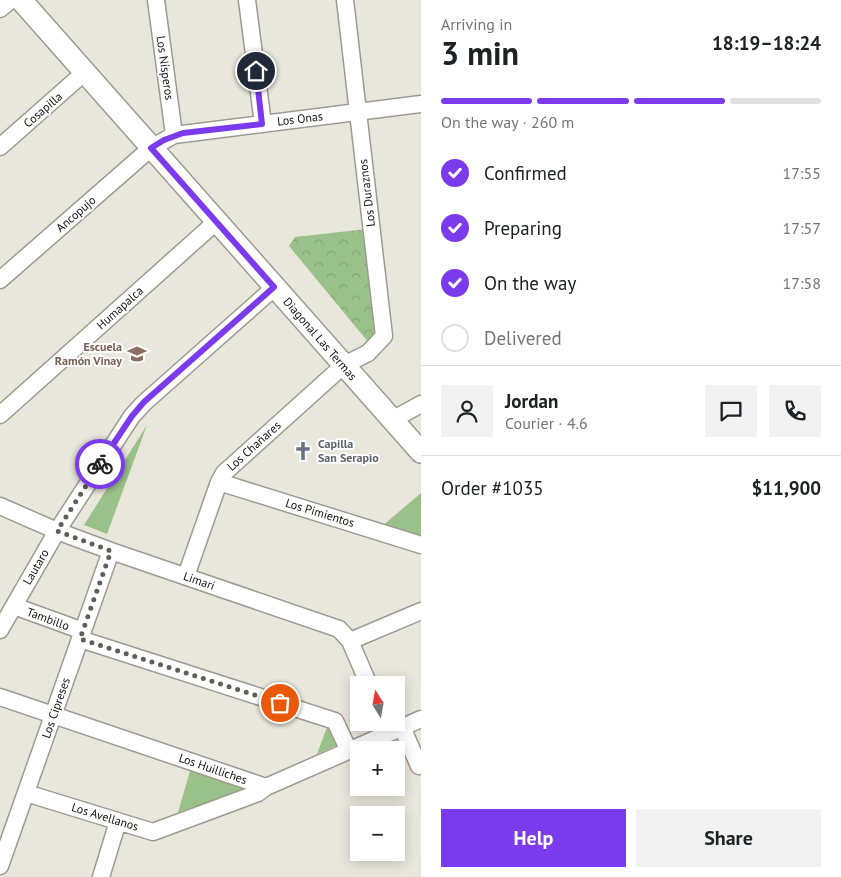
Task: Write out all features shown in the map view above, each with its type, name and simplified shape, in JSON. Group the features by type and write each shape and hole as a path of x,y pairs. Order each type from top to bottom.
{"main road":[{"name":"Diagonal Las Termas","path":"21,0 421,452"}],"street":[{"path":"0,9 10,0"},
{"name":"Los Nísperos","path":"156,0 174,135"},
{"path":"247,0 262,124"},
{"name":"Los Duraznos","path":"344,365 368,353 384,336 345,0"},
{"name":"Cosapilla","path":"0,147 85,72"},
{"name":"Los Onas","path":"151,148 174,135 421,104"},
{"name":"Ancopujo","path":"0,280 151,148"},
{"name":"Humapalca","path":"0,415 217,222"},
{"name":"Lautaro","path":"0,630 57,531 132,416 144,402 274,287"},
{"name":"Los Chañares","path":"186,576 219,482 229,468 344,365"},
{"path":"392,420 421,404"},
{"name":"Los Pimientos","path":"219,482 421,545"},
{"name":"Limarí","path":"0,506 57,531 111,551 334,626 344,632 350,641 365,676"},
{"name":"Los Cipreses","path":"0,866 111,551"},
{"name":"Tambillo","path":"14,606 81,635 335,721 349,751"},
{"path":"350,641 421,611"},
{"name":"Los Huilliches","path":"0,697 266,787"},
{"path":"405,724 421,719"},
{"path":"266,787 349,751 386,731"},
{"path":"394,731 419,766"},
{"name":"Los Avellanos","path":"26,793 153,832 258,792 266,787"},
{"path":"101,877 118,821"}],"green space":[{"path":"367,229 379,334 369,343 289,246 295,237"},
{"path":"147,425 107,534 84,525"},
{"path":"421,493 421,541 381,527"},
{"path":"327,727 334,729 340,744 317,754"},
{"path":"190,771 252,790 177,816"}],"way so far":[{"path":"100,464 57,531 111,551 80,639 280,703"}],"place":[{"name":"Escuela Ramón Vinay","path":"137,354"},
{"name":"Capilla San Serapio","path":"303,451"}],"route":[{"path":"100,464 124,427 144,402 274,287 151,148 174,135 183,133 262,124 256,71"}]}
